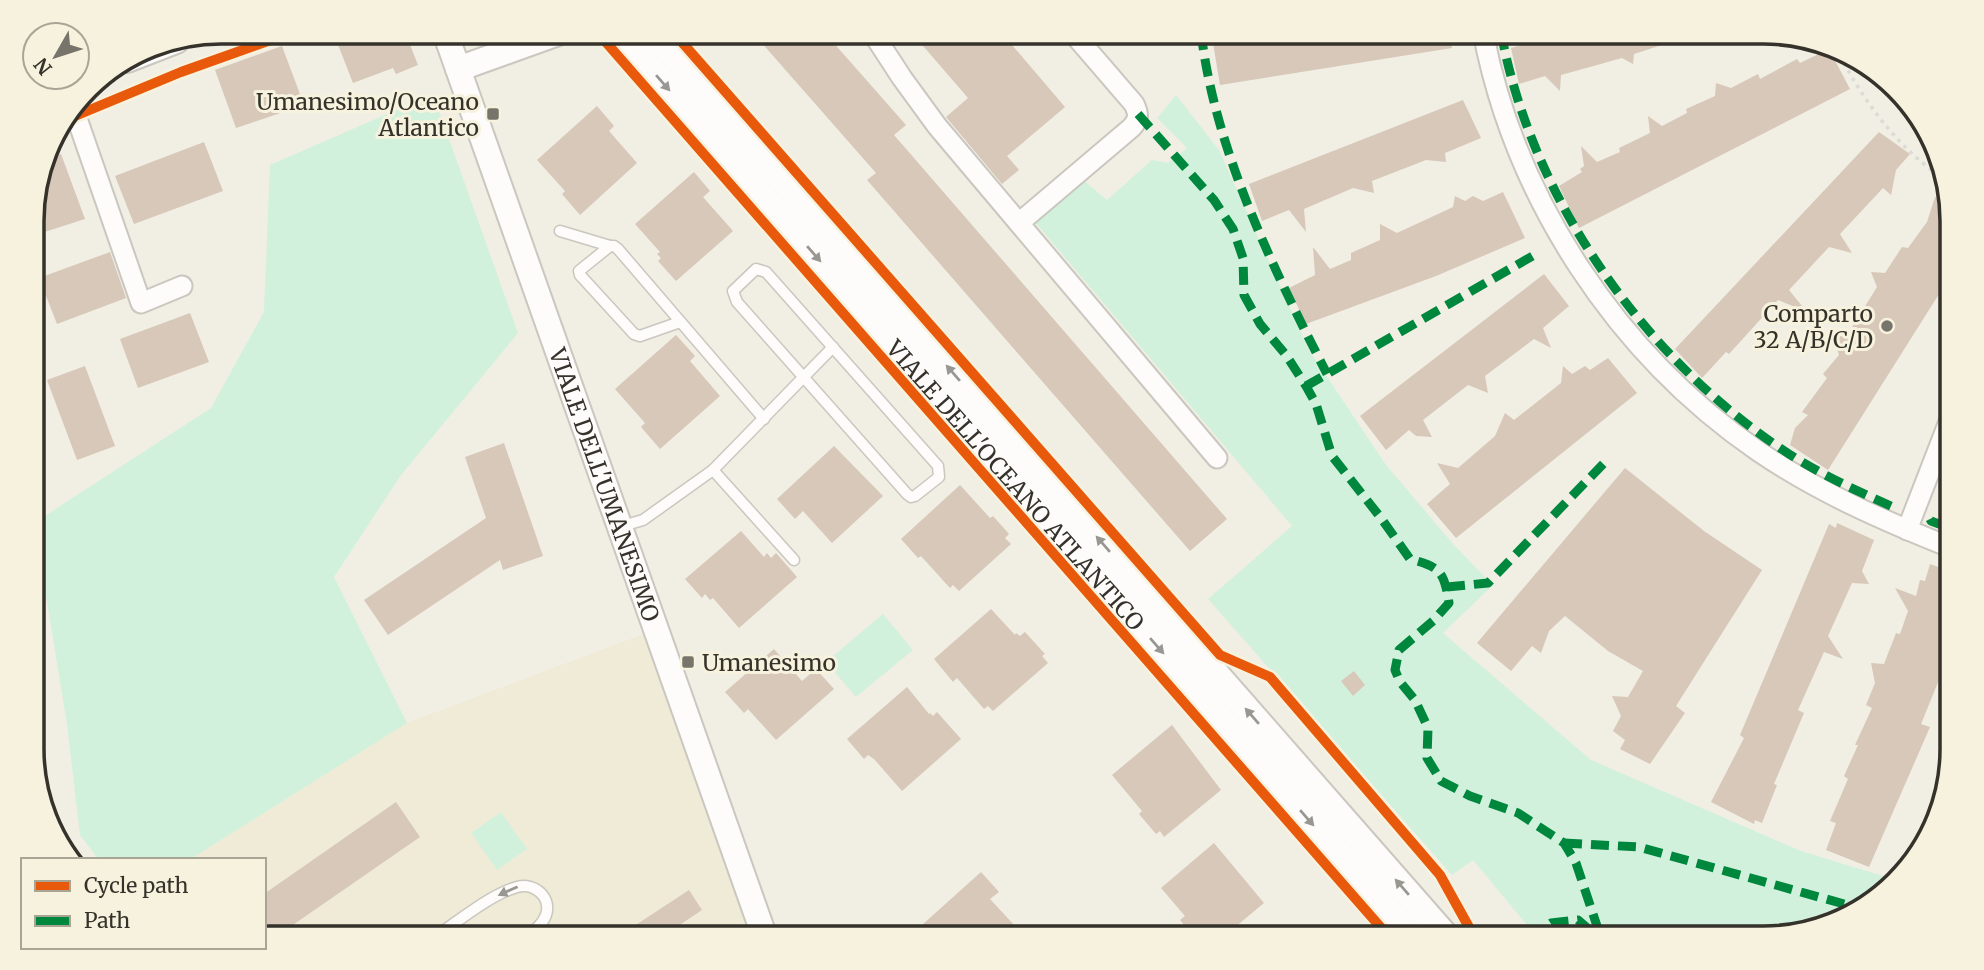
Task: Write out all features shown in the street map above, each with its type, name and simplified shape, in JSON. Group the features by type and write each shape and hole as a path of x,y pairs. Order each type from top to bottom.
{"main road":[{"name":"VIALE DELL'OCEANO ATLANTICO","path":"630,44 1402,926"},
{"name":"VIALE DELL'OCEANO ATLANTICO","path":"664,44 1436,926"}],"street":[{"name":"VIALE DELL'UMANESIMO","path":"449,44 761,926"},
{"path":"458,69 528,44"},
{"path":"880,44 927,114 1217,458"},
{"path":"1020,223 1138,120 1134,104 1082,44"},
{"path":"1486,44 1506,118 1542,203 1584,274 1631,337 1689,396 1760,453 1836,497 1940,543"},
{"path":"77,117 141,303 182,286"},
{"path":"1907,530 1940,445"}],"lane":[{"path":"560,230 618,249 764,419"},
{"path":"610,246 582,267 579,275 634,334 640,336 680,321"},
{"path":"756,269 766,272 833,347 938,466 939,477 911,497 737,302 733,291 756,269"},
{"path":"619,527 643,520 713,470 833,347"},
{"path":"713,470 793,559"},
{"path":"452,926 496,897 514,888 527,886 533,887 543,896 547,910 538,926"}],"path":[{"path":"1843,63 1873,110 1903,144 1932,169"}],"shaded area":[{"path":"644,634 748,926 266,926 266,858 192,858 407,723"}],"green space":[{"path":"433,94 518,333 401,475 334,577 407,723 192,858 97,858 80,835 67,724 44,584 44,517 211,408 264,312 270,165"},
{"path":"1176,95 1219,150 1309,350 1386,465 1454,545 1493,585 1443,633 1591,760 1801,851 1885,877 1880,882 1862,897 1842,908 1798,923 1775,926 1524,926 1526,924 1473,860 1452,875 1208,599 1292,526 1035,222 1082,179 1107,200 1152,160 1168,163 1187,148 1157,118"},
{"path":"883,614 913,650 856,697 826,662"},
{"path":"501,812 527,849 497,870 471,833"}],"building":[{"path":"338,44 410,44 418,65 396,74 393,68 353,83"},
{"path":"763,44 835,44 906,125 894,135 1227,519 1190,551 867,180 876,173"},
{"path":"921,44 1011,44 1065,107 1007,156 1019,170 1002,184 946,117 968,98"},
{"path":"1213,44 1451,44 1452,48 1220,85"},
{"path":"1525,44 1665,44 1634,54 1633,64 1622,58 1561,75 1560,91 1545,76 1519,84 1511,48"},
{"path":"282,46 304,105 236,128 215,70"},
{"path":"1820,53 1834,58 1850,89 1579,228 1559,186 1582,172 1580,169 1584,166 1581,146 1597,162 1620,152 1619,148 1650,133 1648,116 1662,126 1687,113 1686,109 1715,96 1716,83 1731,88 1758,74 1760,79 1797,59 1800,63"},
{"path":"1463,100 1481,138 1445,153 1446,162 1426,160 1372,181 1374,193 1353,188 1304,209 1306,232 1289,210 1262,221 1249,184"},
{"path":"597,106 614,126 609,131 637,163 580,215 562,194 565,191 537,160"},
{"path":"1879,132 1910,154 1896,170 1891,195 1883,188 1840,234 1852,253 1829,247 1789,290 1807,312 1778,300 1729,354 1726,352 1702,378 1675,349"},
{"path":"204,142 223,191 134,224 115,176"},
{"path":"61,154 85,219 44,232 45,197 56,156"},
{"path":"694,172 710,191 703,197 733,231 676,281 658,261 661,258 657,254 660,252 635,224"},
{"path":"1503,192 1525,238 1436,276 1306,324 1289,288 1315,275 1313,247 1330,269 1351,260 1351,253 1380,240 1380,224 1397,233 1453,207 1455,196 1465,201 1473,196 1483,201"},
{"name":"Comparto 32 A/B/C/D","path":"1935,197 1939,199 1940,292 1828,470 1790,445 1795,428 1808,415 1802,412 1827,378 1823,374 1839,355 1833,335 1846,337 1877,287 1871,272 1885,273 1902,247 1908,248 1927,222"},
{"path":"110,252 126,298 57,324 44,291 44,276"},
{"path":"1544,274 1569,306 1543,328 1551,348 1534,339 1485,376 1488,393 1468,385 1423,420 1432,437 1416,436 1409,430 1386,450 1360,416"},
{"path":"190,313 209,362 138,388 120,339"},
{"path":"676,335 695,356 690,361 720,396 660,449 641,427 645,423 615,389"},
{"path":"1608,358 1637,393 1456,538 1427,504 1450,484 1437,463 1458,468 1495,436 1505,413 1514,420 1561,383 1563,366 1572,374 1585,366 1590,370"},
{"path":"85,366 115,446 77,460 47,380"},
{"path":"504,443 543,556 503,570 500,560 388,635 364,600 486,518 465,457"},
{"path":"834,446 883,496 832,543 803,511 795,519 777,499"},
{"path":"1625,468 1704,531 1762,570 1676,706 1685,713 1650,764 1620,749 1625,740 1613,731 1621,716 1612,696 1628,697 1643,671 1608,651 1565,616 1549,631 1541,653 1532,646 1511,671 1477,643"},
{"path":"960,485 990,518 993,516 1009,534 1005,538 1011,544 959,591 953,585 950,588 921,556 918,558 901,539"},
{"path":"1837,523 1874,540 1862,571 1869,584 1852,583 1828,636 1843,659 1824,652 1798,710 1804,713 1774,784 1777,785 1762,823 1755,820 1754,824 1711,802 1744,738 1740,735 1829,524 1836,528"},
{"path":"741,531 764,557 767,553 771,558 776,553 797,577 739,628 713,598 710,600 705,594 702,598 685,579"},
{"path":"1930,564 1940,568 1940,677 1921,724 1930,727 1869,867 1826,850 1836,823 1830,821 1848,779 1844,776 1858,745 1855,745 1872,708 1866,705 1875,683 1871,663 1884,664 1896,633 1900,634 1908,611 1895,588 1916,596 1920,580 1925,581"},
{"path":"991,609 1015,635 1016,633 1020,636 1025,632 1045,654 1042,656 1048,663 993,711 988,706 984,709 957,678 953,682 934,659"},
{"path":"774,649 802,681 816,669 834,689 776,740 748,709 744,713 725,692"},
{"path":"1354,671 1365,685 1353,696 1341,681"},
{"path":"907,687 929,714 933,716 937,712 961,739 902,791 874,759 868,755 864,759 847,739"},
{"path":"1172,725 1221,790 1164,837 1160,831 1156,834 1139,814 1142,811 1112,775"},
{"path":"396,802 420,837 291,926 266,926 266,893"},
{"path":"1214,843 1264,903 1236,926 1185,926 1180,920 1185,916 1161,888"},
{"path":"981,872 999,892 990,899 1015,926 923,926"},
{"path":"689,890 702,910 678,926 634,926"}],"marked path":[{"path":"1203,44 1219,121 1249,208 1286,293 1327,374"},
{"path":"1504,44 1516,95 1539,156 1568,215 1603,272 1643,324 1688,373 1737,416 1789,454 1853,489 1893,507 1897,506"},
{"path":"1138,114 1214,200 1233,229 1243,258 1244,295 1260,324 1286,355 1316,404 1332,456 1410,559 1434,568 1442,577 1449,603 1433,621 1399,650 1395,670 1400,682 1415,700 1428,728 1427,758 1441,781 1470,796 1518,813 1564,843 1576,863 1597,926"},
{"path":"1306,386 1536,254"},
{"path":"1447,587 1488,583 1606,461"},
{"path":"1930,519 1940,524"},
{"path":"1564,843 1639,847 1848,905"},
{"path":"1546,926 1578,920 1585,926"}],"cycle path":[{"path":"79,114 181,72 259,44"},
{"path":"608,44 1379,926"},
{"path":"684,44 1220,655 1270,677 1440,875 1468,926"}],"place":[{"name":"Umanesimo/Oceano Atlantico","path":"493,114"},
{"name":"Comparto 32 A/B/C/D","path":"1887,326"},
{"name":"Umanesimo","path":"688,662"}]}
